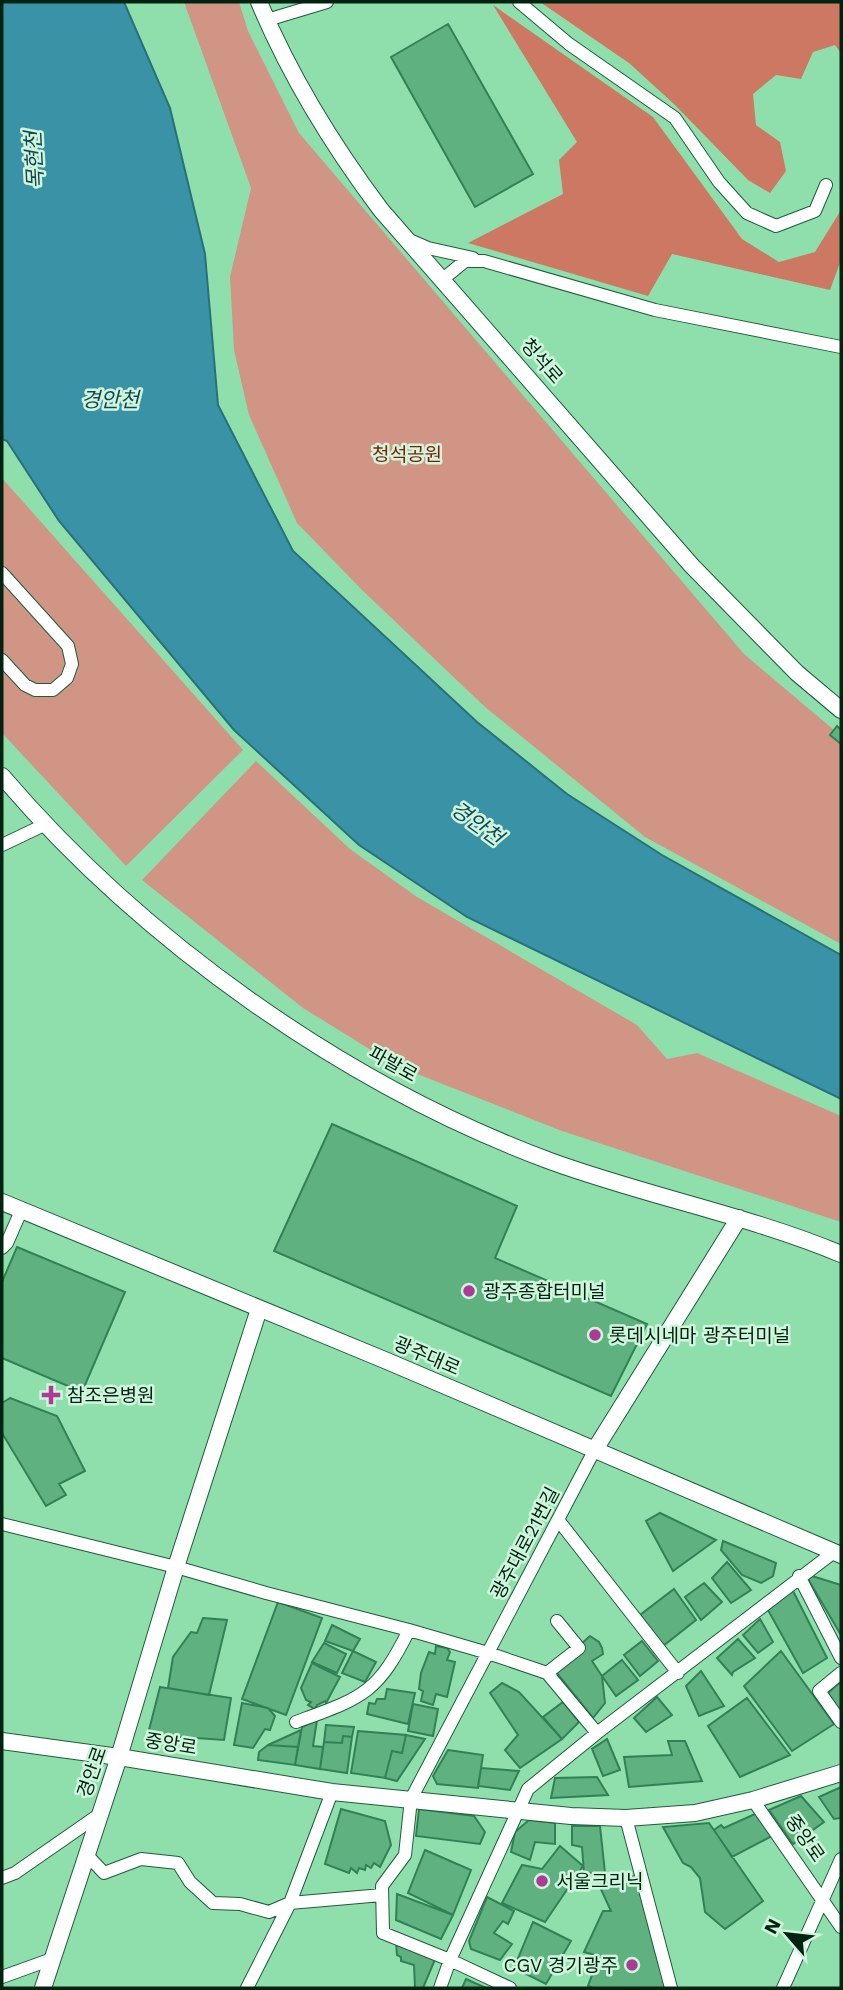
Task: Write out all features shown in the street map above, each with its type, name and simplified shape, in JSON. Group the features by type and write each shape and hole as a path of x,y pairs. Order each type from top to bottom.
{"street":[{"name":"청석로","path":"259,2 312,107 352,171 406,238 708,583 797,673 841,710"},
{"path":"267,20 327,2"},
{"path":"519,2 569,44 675,118 719,182 747,213 776,226 815,211 826,185"},
{"path":"406,238 428,248 484,261 655,310 841,347"},
{"path":"443,279 465,261 484,261"},
{"path":"2,573 68,646 72,664 67,678 53,690 35,690 24,685 2,660"},
{"name":"파발로","path":"2,776 44,825 113,889 229,984 272,1015 367,1074 455,1121 547,1160 682,1203 739,1218 841,1254"},
{"path":"2,845 44,825"},
{"name":"광주대로","path":"2,1202 387,1361 837,1553"},
{"path":"2,1248 7,1243 21,1211"},
{"path":"594,1451 739,1218"},
{"name":"경안로","path":"43,1988 120,1757 176,1567 259,1309"},
{"name":"광주대로21번길","path":"411,1799 594,1451"},
{"path":"559,1521 678,1673"},
{"path":"2,1524 176,1567 409,1630 547,1673 597,1733"},
{"name":"광주대로","path":"520,1812 528,1789 799,1576 837,1553"},
{"path":"799,1576 841,1658"},
{"path":"547,1673 579,1648 557,1621"},
{"path":"296,1722 360,1696 386,1671 409,1630"},
{"path":"841,1673 819,1691 841,1722"},
{"name":"중앙로","path":"2,1741 120,1757 332,1792 520,1812 626,1818 695,1813 753,1800 841,1773"},
{"path":"247,1988 290,1903 332,1792"},
{"path":"411,1799 405,1855 382,1886 383,1933 510,1988"},
{"name":"중앙로","path":"753,1800 841,1927"},
{"path":"440,1988 450,1960 520,1812"},
{"path":"2,1878 15,1873 100,1814"},
{"path":"626,1818 671,1988"},
{"path":"88,1856 104,1872 141,1859 178,1863 190,1882 213,1903 240,1904 270,1912 290,1903 382,1895"},
{"path":"783,1988 840,1865"},
{"path":"2,1977 52,1959"}],"green space":[{"name":"청석공원","path":"184,2 239,2 248,31 299,133 744,654 841,736 841,944 645,837 484,706 362,590 297,523 249,415 234,350 230,277 251,188"},
{"path":"2,478 243,750 126,866 2,733"},
{"path":"256,761 350,849 417,897 637,1025 667,1059 697,1053 841,1116 841,1222 562,1131 397,1066 303,1008 142,880"}],"shaded area":[{"path":"540,2 841,2 841,53 835,45 813,52 801,79 776,75 753,94 756,125 780,142 786,171 770,193 748,180 674,104 629,63"},
{"path":"493,5 653,117 742,239 779,262 815,252 841,210 841,260 830,290 672,254 648,296 468,243 563,194 559,160 577,142"}],"water":[{"name":"경안천","path":"2,2 124,2 170,108 205,254 218,405 293,551 477,722 567,794 662,855 841,955 841,1099 467,917 359,845 234,730 59,521 7,441 2,439"}],"building":[{"path":"448,24 533,174 475,207 391,57"},
{"path":"837,726 841,730 841,744 830,735"},
{"name":"광주종합터미널","path":"332,1124 517,1206 495,1258 647,1324 611,1396 274,1251"},
{"name":"참조은병원","path":"17,1247 125,1292 82,1392 2,1358 2,1282"},
{"path":"10,1398 57,1416 85,1471 59,1484 66,1495 46,1506 2,1433 2,1403"},
{"path":"660,1513 716,1540 673,1571 646,1521"},
{"path":"723,1541 776,1563 773,1576 761,1583 742,1575 721,1550"},
{"path":"727,1562 751,1590 731,1603 712,1578"},
{"path":"812,1576 841,1585 841,1635 808,1579"},
{"path":"704,1583 722,1602 701,1620 685,1597"},
{"path":"674,1589 696,1620 663,1646 640,1615"},
{"path":"792,1589 827,1658 803,1673 768,1610"},
{"path":"278,1602 322,1618 286,1715 242,1699"},
{"path":"203,1618 227,1620 209,1695 168,1688 173,1657 191,1632 197,1633"},
{"path":"760,1619 773,1642 758,1653 743,1635"},
{"path":"332,1625 360,1639 353,1651 325,1641"},
{"path":"590,1636 599,1642 602,1648 603,1654 592,1661 602,1676 605,1703 593,1718 556,1672 558,1665"},
{"path":"738,1639 755,1658 732,1675 717,1658"},
{"path":"642,1641 658,1661 640,1676 624,1655"},
{"path":"324,1643 346,1654 337,1673 312,1662"},
{"path":"436,1646 447,1648 450,1652 447,1660 455,1662 447,1697 436,1694 433,1705 421,1701 423,1691 419,1689 421,1673 429,1652 435,1654"},
{"path":"353,1651 376,1662 365,1682 342,1673"},
{"path":"781,1651 834,1724 792,1751 744,1686"},
{"path":"622,1660 638,1680 616,1696 602,1676"},
{"path":"312,1663 340,1677 326,1703 325,1701 317,1705 315,1709 308,1705 311,1702 306,1700 301,1688"},
{"path":"701,1671 724,1706 699,1716 686,1686"},
{"path":"841,1681 841,1713 828,1693"},
{"path":"502,1683 519,1692 562,1739 520,1768 505,1750 518,1735 490,1693"},
{"path":"160,1687 231,1698 224,1740 153,1735 149,1730"},
{"path":"387,1689 415,1693 408,1724 367,1714 369,1703 375,1704 377,1699 385,1699"},
{"path":"657,1697 672,1715 646,1732 634,1718"},
{"path":"747,1698 790,1755 740,1777 708,1726"},
{"path":"563,1702 579,1722 562,1739 543,1717"},
{"path":"242,1703 268,1708 275,1716 270,1730 265,1729 253,1748 234,1745"},
{"path":"413,1704 438,1709 433,1736 408,1731"},
{"path":"317,1720 313,1746 323,1747 320,1769 295,1765 302,1727"},
{"path":"326,1725 354,1727 352,1737 343,1736 342,1743 324,1742"},
{"path":"301,1730 298,1747 268,1745"},
{"path":"358,1731 406,1735 402,1753 392,1751 385,1778 351,1773"},
{"path":"406,1735 425,1739 397,1781 385,1778 392,1751 402,1753"},
{"path":"343,1736 352,1737 347,1773 320,1769 324,1742 342,1743"},
{"path":"607,1739 620,1770 603,1776 592,1749"},
{"path":"668,1741 685,1741 702,1781 629,1787 624,1757 672,1755"},
{"path":"268,1745 298,1747 295,1765 258,1760 259,1752"},
{"path":"448,1750 483,1755 478,1788 437,1784 433,1776"},
{"path":"481,1768 519,1771 510,1790 478,1786"},
{"path":"597,1777 608,1795 551,1798 555,1778"},
{"path":"841,1787 841,1818 834,1819 819,1797"},
{"path":"801,1796 824,1822 793,1844 769,1810"},
{"path":"341,1809 385,1821 391,1845 380,1867 374,1863 371,1868 366,1865 365,1870 359,1868 357,1873 351,1868 349,1873 325,1864"},
{"path":"419,1809 474,1816 485,1832 480,1844 416,1836"},
{"path":"755,1814 772,1836 732,1857 714,1830 721,1825 724,1828"},
{"path":"529,1820 555,1823 555,1844 535,1842 530,1860 511,1852 515,1832"},
{"path":"709,1823 763,1901 725,1929 705,1912 700,1878 691,1867 683,1863 663,1827"},
{"path":"572,1826 600,1826 605,1873 584,1873 582,1847 572,1845"},
{"name":"서울크리닉","path":"560,1846 583,1866 545,1922 502,1903 522,1865 542,1869"},
{"path":"425,1850 471,1870 453,1915 408,1893"},
{"path":"643,1874 672,1988 588,1986 599,1956 584,1952 603,1911 611,1911 599,1885"},
{"path":"397,1894 453,1915 441,1939 396,1920"},
{"path":"487,1897 514,1911 508,1924 503,1921 494,1933 512,1944 500,1960 471,1949 469,1941"},
{"path":"533,1922 571,1941 546,1984 514,1968"},
{"path":"396,1942 436,1957 423,1988 415,1988 414,1965 401,1961 401,1957 397,1955"},
{"path":"466,1979 486,1988 462,1988"}],"place":[{"name":"광주종합터미널","path":"469,1291"},
{"name":"롯데시네마 광주터미널","path":"595,1335"},
{"name":"참조은병원","path":"51,1395"},
{"name":"서울크리닉","path":"542,1881"},
{"name":"CGV 경기광주","path":"632,1965"}],"water label":[{"name":"목현천","path":"34,160"}]}
